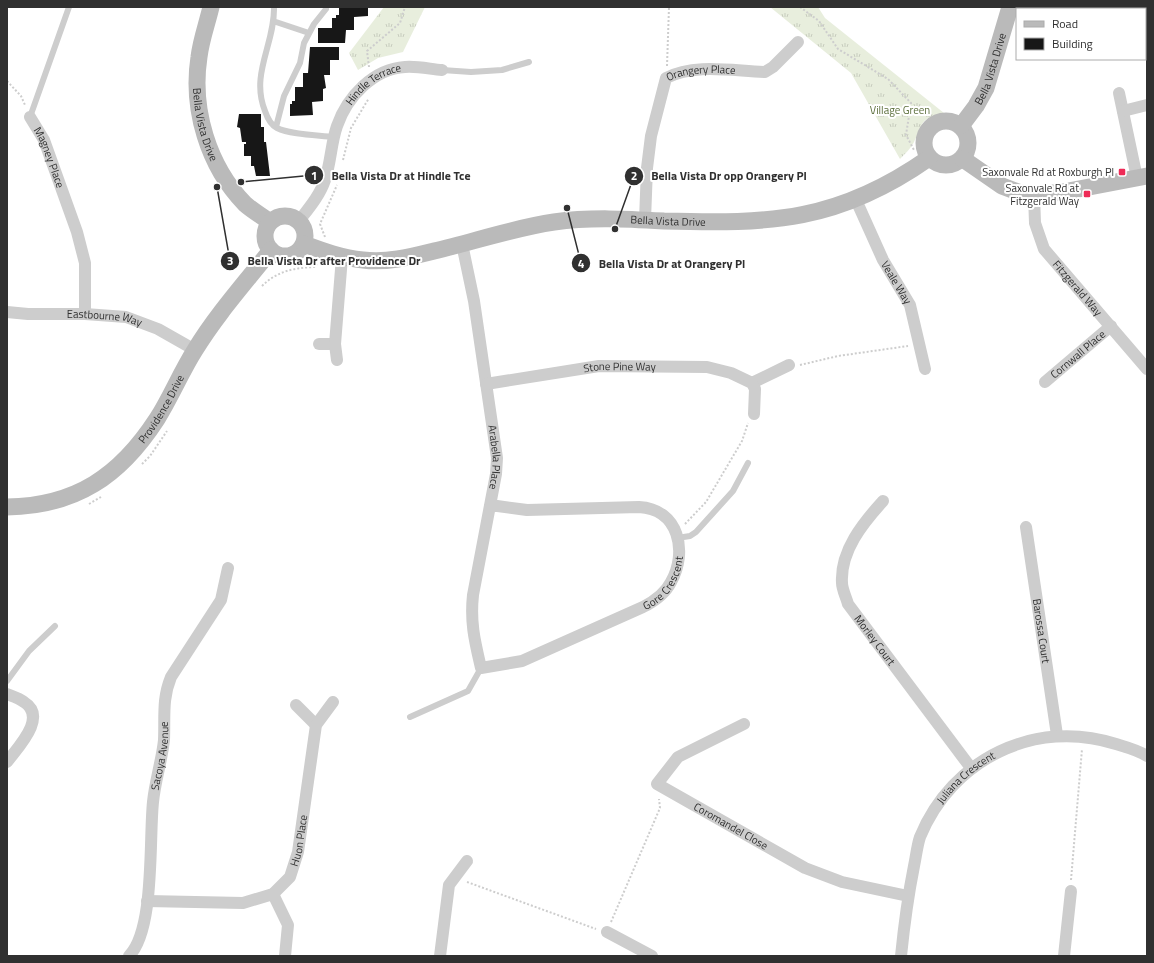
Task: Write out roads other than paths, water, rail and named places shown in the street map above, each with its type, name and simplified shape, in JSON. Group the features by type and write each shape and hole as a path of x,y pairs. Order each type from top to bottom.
{"street":[{"name":"Bella Vista Drive","path":"211,7 200,48 197,75 198,105 203,130 212,154 235,192 245,204 270,222"},
{"name":"Bella Vista Drive","path":"961,126 976,106 986,88 1010,7"},
{"name":"Orangery Place","path":"645,220 646,168 651,136 666,78 678,72 694,69 765,72 773,67 798,42"},
{"name":"Hindle Terrace","path":"299,221 318,194 325,179 334,138 341,118 352,98 363,86 374,77 391,70 405,67 442,70"},
{"path":"963,159 1002,186 1018,192 1034,195 1063,192 1142,177 1119,93"},
{"path":"1123,111 1147,105"},
{"name":"Magney Place","path":"30,117 44,140 77,232 85,263 86,314"},
{"path":"945,121 961,126 967,134 969,143 968,151 963,159 955,164 947,166 926,161 924,142 930,128 934,124 945,121"},
{"name":"Bella Vista Drive","path":"304,244 342,257 373,261 394,260 554,222 592,219 740,222 778,220 824,211 856,200 898,179 926,161"},
{"name":"Fitzgerald Way","path":"1034,195 1035,223 1044,249 1147,369"},
{"name":"Veale Way","path":"856,200 883,260 910,304 924,369"},
{"path":"287,215 299,221 305,235 304,244 295,254 287,256 278,255 271,250 264,238 265,229 270,222 278,217 287,215"},
{"name":"Arabella Place","path":"462,244 474,301 497,458 471,615 473,634 481,668"},
{"name":"Providence Drive","path":"7,507 26,506 57,500 91,486 115,470 137,448 157,418 194,350 219,314 271,250"},
{"path":"337,360 335,344 342,257"},
{"name":"Eastbourne Way","path":"7,312 28,314 86,314 126,317 158,329 194,350"},
{"name":"Cornwall Place","path":"1045,382 1111,326"},
{"path":"319,344 335,344"},
{"name":"Stone Pine Way","path":"486,384 585,368 615,365 707,367 731,373 752,383"},
{"path":"754,414 755,390 752,383 789,365"},
{"name":"Morley Court","path":"883,501 862,524 845,557 842,583 848,604 971,768"},
{"path":"490,505 527,510 647,507 658,510 668,518 677,535"},
{"name":"Barossa Court","path":"1026,527 1057,736"},
{"name":"Gore Crescent","path":"481,668 522,661 653,602 667,589 675,574 678,564 677,535"},
{"name":"Sacoya Avenue","path":"129,956 141,936 146,917 152,810 164,741 166,691 171,677 221,600 228,568"},
{"path":"7,694 25,702 32,710 34,717 33,726 7,762"},
{"name":"Huon Place","path":"147,900 243,903 273,894 290,877 298,852 316,725 333,702"},
{"path":"296,705 316,725"},
{"name":"Coromandel Close","path":"744,724 678,757 658,784 806,868 842,882 908,896"},
{"name":"Juliana Crescent","path":"901,956 908,896 920,838 935,806 971,768 1005,748 1021,742 1057,736 1083,736 1146,751"},
{"path":"440,956 448,885 467,861"},
{"path":"1064,956 1071,892"},
{"path":"273,894 288,925 285,956"},
{"path":"606,932 652,956"}],"lane":[{"name":"Magney Place","path":"30,117 69,7"},
{"path":"274,7 273,20 259,84 260,98 267,117 276,127 290,133 334,138"},
{"path":"276,127 284,96 300,63 304,43 309,33 326,9"},
{"path":"273,20 309,33"},
{"name":"Hindle Terrace","path":"442,70 471,72 502,70 529,62"},
{"path":"677,535 690,536 696,532 733,491 748,462"},
{"path":"7,681 29,651 55,626"},
{"path":"410,717 468,691 481,668"}],"place":[{"name":"Saxonvale Rd at Roxburgh Pl","path":"1122,172"},
{"name":"Bella Vista Dr at Hindle Tce","path":"241,182"},
{"name":"Bella Vista Dr after Providence Dr","path":"217,187"},
{"name":"Saxonvale Rd at Fitzgerald Way","path":"1087,194"},
{"name":"Bella Vista Dr at Orangery Pl","path":"567,208"},
{"name":"Bella Vista Dr opp Orangery Pl","path":"615,229"}],"park label":[{"name":"Village Green","path":"900,110"}]}
